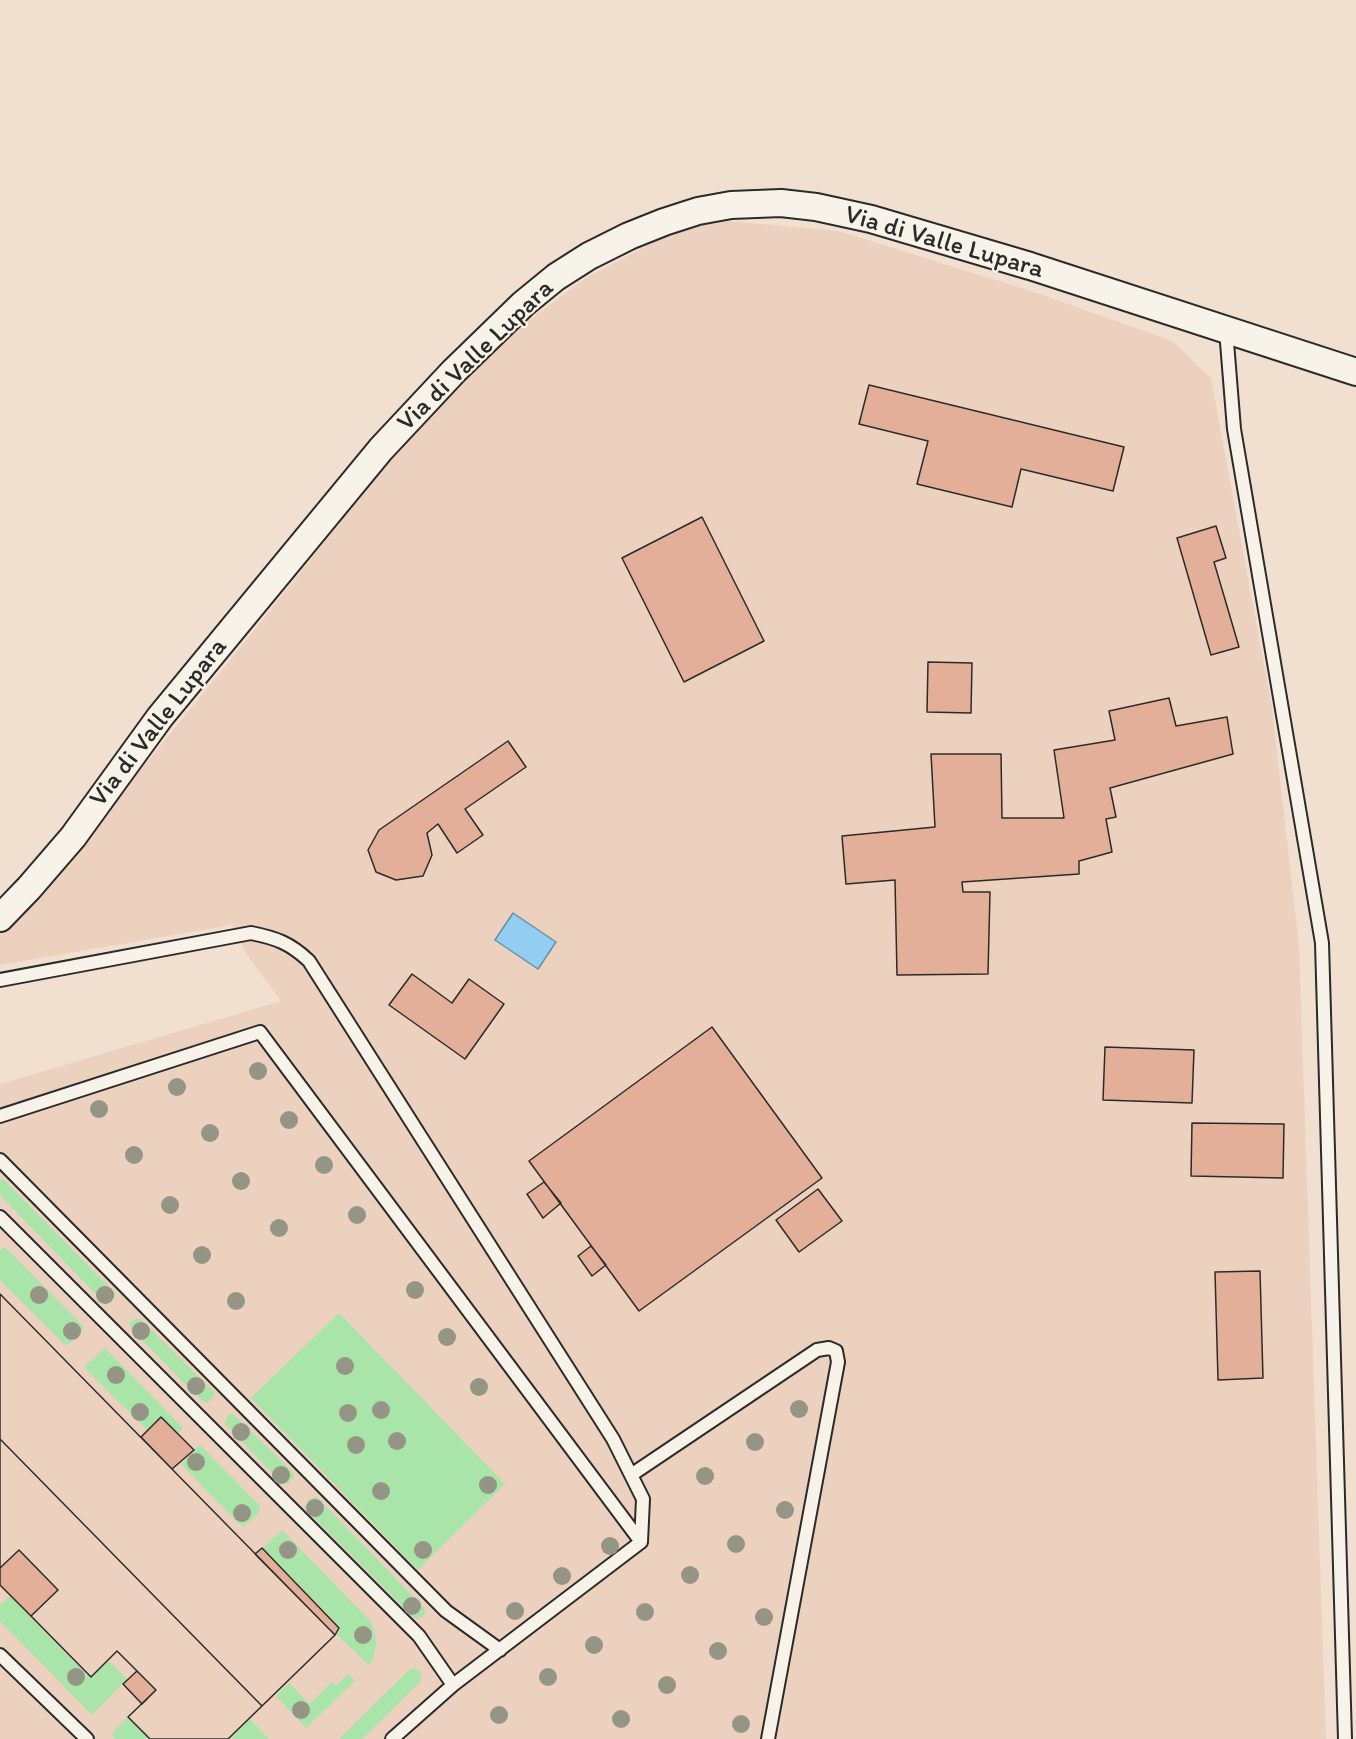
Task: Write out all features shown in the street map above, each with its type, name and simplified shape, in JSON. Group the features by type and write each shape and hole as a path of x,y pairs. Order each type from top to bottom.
{"street":[{"name":"Via di Valle Lupara","path":"0,918 73,837 160,717 381,449 454,372 523,304 556,277 609,246 681,216 714,207 781,203 816,207 871,219 1356,372"}],"lane":[{"path":"1226,330 1234,429 1322,943 1345,1739"},
{"path":"0,980 251,933 275,938 298,951 309,961 606,1429 631,1475 643,1499 641,1542 453,1685 392,1739"},
{"path":"0,1116 260,1032 641,1542"},
{"path":"0,1160 446,1611 500,1650"},
{"path":"0,1217 419,1636 453,1685"},
{"path":"631,1475 817,1350 829,1348 836,1351 838,1362 768,1739"},
{"path":"0,1656 87,1739"}],"shaded area":[{"path":"716,220 839,231 1040,294 1172,341 1211,378 1272,708 1299,946 1326,1739 0,1739 0,1084 281,1001 245,952 232,925 0,965 0,930 36,898 391,459 503,340 587,277 682,228"}],"green space":[{"path":"3,1179 114,1292 116,1296 111,1302 106,1305 0,1195 0,1180"},
{"path":"5,1247 83,1326 82,1331 69,1344 63,1343 0,1280 0,1250"},
{"path":"339,1313 505,1484 418,1570 251,1398"},
{"path":"139,1318 215,1393 207,1403 202,1401 130,1328 130,1322"},
{"path":"105,1348 183,1428 177,1434 161,1417 147,1430 84,1367"},
{"path":"233,1414 293,1472 294,1476 288,1484 282,1483 225,1424 228,1415"},
{"path":"200,1445 260,1506 256,1515 243,1526 181,1464"},
{"path":"316,1496 425,1609 426,1612 422,1617 414,1618 306,1510 308,1500"},
{"path":"282,1530 371,1622 376,1644 369,1665 335,1633 340,1627 263,1548"},
{"path":"10,1596 90,1678 109,1661 127,1679 92,1715 0,1621 0,1605"},
{"path":"414,1668 421,1673 420,1682 362,1739 339,1739 410,1669"},
{"path":"348,1674 355,1681 306,1728 276,1696 289,1683 310,1704 332,1682 336,1686"},
{"path":"128,1717 150,1739 116,1739 111,1734"},
{"path":"250,1719 269,1739 231,1739"}],"water":[{"path":"513,913 556,942 538,969 495,940"}],"building":[{"path":"869,385 1124,447 1113,491 1021,469 1012,507 917,484 928,441 859,424"},
{"path":"702,517 764,641 684,682 622,558"},
{"path":"1216,526 1226,558 1214,562 1239,647 1211,655 1177,538"},
{"path":"928,662 972,663 971,713 927,712"},
{"path":"1169,698 1176,726 1227,717 1233,754 1110,788 1116,817 1106,819 1112,852 1079,861 1079,874 962,882 963,892 990,892 988,974 897,975 895,880 846,884 842,836 935,827 931,754 1001,754 1002,818 1064,818 1054,750 1115,740 1109,711"},
{"path":"508,741 526,767 465,809 483,835 457,853 438,824 427,833 432,855 423,876 396,880 376,872 368,850 379,830"},
{"path":"412,974 452,1003 469,979 504,1004 465,1059 389,1005"},
{"path":"712,1027 822,1178 639,1311 529,1161"},
{"path":"1105,1047 1194,1050 1192,1103 1103,1100"},
{"path":"1192,1123 1284,1124 1283,1178 1191,1176"},
{"path":"544,1182 561,1203 543,1218 527,1194"},
{"path":"818,1189 842,1221 799,1252 776,1220"},
{"path":"591,1246 606,1265 592,1276 578,1256"},
{"path":"1260,1271 1263,1378 1218,1380 1215,1272"},
{"path":"0,1294 335,1635 228,1739 150,1739 128,1717 156,1690 117,1651 91,1677 31,1616 58,1590 19,1550 0,1568"},
{"path":"0,1294 335,1635 262,1706 0,1439"},
{"path":"161,1417 194,1450 172,1469 141,1437"},
{"path":"0,1439 262,1706 228,1739 150,1739 128,1717 156,1690 117,1651 91,1677 31,1616 58,1590 19,1550 0,1568"},
{"path":"262,1548 339,1628 335,1635 255,1554"},
{"path":"19,1550 58,1590 31,1616 0,1585 0,1568"},
{"path":"137,1671 156,1690 142,1704 123,1684"}]}
